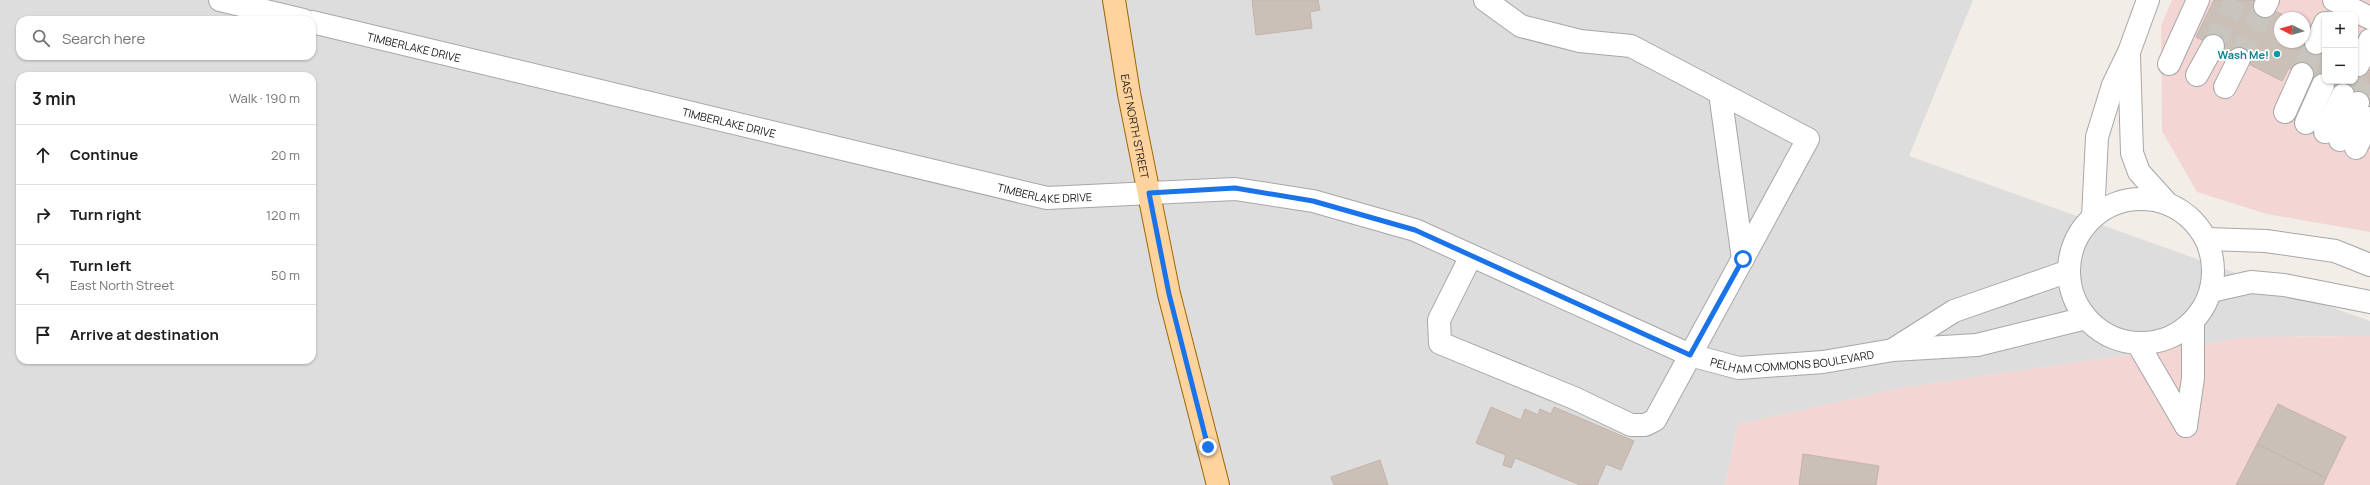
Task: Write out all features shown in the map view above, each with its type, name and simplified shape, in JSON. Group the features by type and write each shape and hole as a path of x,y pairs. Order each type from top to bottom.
{"main road":[{"name":"EAST NORTH STREET","path":"1114,0 1129,94 1169,294 1218,485"}],"street":[{"path":"220,0 286,16"},
{"path":"1471,256 1439,320 1440,343 1574,398 1631,425 1645,425 1655,420 1808,139 1631,46 1580,41 1521,26 1485,0"},
{"path":"2093,217 2097,137 2113,85 2129,52 2148,0"},
{"path":"2169,64 2198,0"},
{"path":"2329,12 2334,0 2360,15"},
{"name":"TIMBERLAKE DRIVE","path":"316,23 1046,198 1149,193"},
{"path":"2316,43 2322,30"},
{"path":"2358,65 2370,40"},
{"path":"2197,76 2213,46"},
{"path":"2129,52 2132,153 2138,172 2166,202 2182,211 2196,224 2207,239 2214,265 2211,291 2193,322 2168,339 2138,344 2109,337 2086,318 2073,296 2069,271 2075,241 2093,217 2115,203 2140,198 2166,202"},
{"path":"2225,88 2239,59"},
{"path":"2285,112 2302,74"},
{"path":"2323,85 2332,135"},
{"path":"1720,93 1743,259"},
{"path":"2332,135 2357,105"},
{"path":"2332,135 2357,105"},
{"name":"PELHAM COMMONS BOULEVARD","path":"1149,193 1235,188 1313,201 1415,230 1690,355 1739,368 1823,362 1893,350 1977,345 2086,318"},
{"path":"2207,239 2266,241 2335,251 2370,265"},
{"name":"PELHAM COMMONS BOULEVARD","path":"1893,350 1954,311 2069,271"},
{"path":"2211,291 2251,282 2284,285 2370,302"},
{"path":"2138,344 2186,426 2194,378 2193,322"}],"shaded area":[{"path":"0,0 1973,0 1909,156 2370,321 2370,336 2250,337 1901,388 1738,424 1725,485 0,485"},
{"path":"2172,0 2370,0 2370,232 2267,214 2197,192 2162,131 2161,26"},
{"path":"2370,336 2370,485 1725,485 1738,424 1901,388 2250,337"}],"building":[{"path":"1252,0 1318,0 1320,10 1310,12 1312,28 1256,35"},
{"name":"Wash Me!","path":"2214,0 2254,0 2277,12 2274,12 2274,48 2310,48 2310,40 2322,46 2322,84 2358,84 2358,65 2370,71 2370,109 2289,68 2282,81 2196,37"},
{"path":"2278,404 2346,437 2326,478 2257,444"},
{"path":"1491,407 1521,420 1525,409 1538,415 1540,409 1551,414 1554,407 1634,441 1621,470 1606,464 1597,485 1580,485 1515,458 1511,468 1503,465 1506,455 1476,443"},
{"path":"2257,444 2326,478 2323,485 2236,485"},
{"path":"1803,454 1879,466 1876,485 1799,485"},
{"path":"1380,460 1388,485 1334,485 1331,477"}],"tunnel":[{"path":"2213,46 2236,0"},
{"path":"2239,59 2265,6"},
{"path":"2302,74 2316,43"},
{"path":"2358,103 2370,79"},
{"path":"2343,95 2348,84"}],"place":[{"name":"Wash Me!","path":"2277,54"}],"route":[{"path":"1208,447 1169,294 1149,193 1235,188 1313,201 1415,230 1690,355 1743,259"}]}
